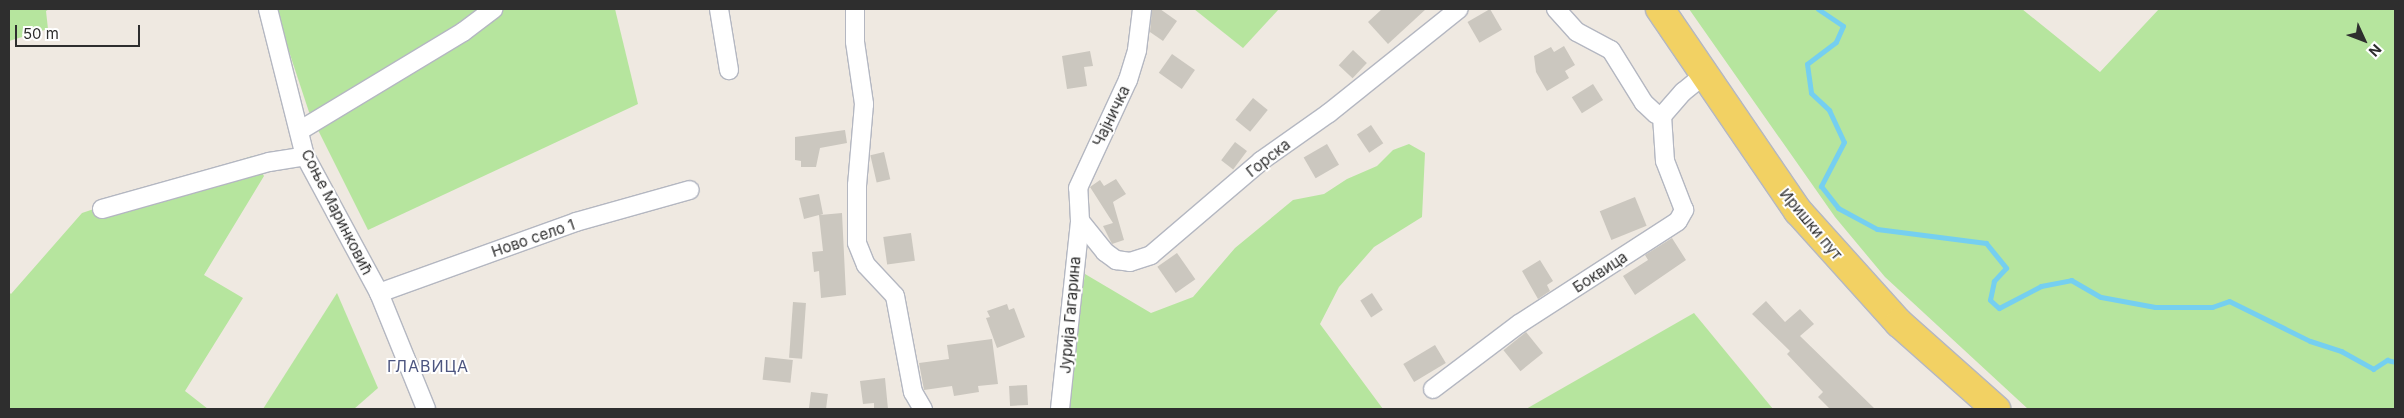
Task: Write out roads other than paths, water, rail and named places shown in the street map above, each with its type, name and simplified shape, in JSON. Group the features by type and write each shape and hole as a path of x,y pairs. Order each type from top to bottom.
{"main road":[{"name":"Иришки пут","path":"1660,9 1772,177 1830,249 1899,323 1996,409"}],"street":[{"name":"Соње Маринковић","path":"268,9 305,156 379,293 426,409"},
{"path":"299,131 463,32 493,9"},
{"path":"718,9 729,70"},
{"path":"855,9 855,42 864,104 857,185 857,243 866,265 895,296 913,392 923,409"},
{"name":"Чајничка","path":"1080,221 1078,188 1128,80 1137,50 1142,9"},
{"name":"Горска","path":"1080,221 1105,252 1116,260 1130,262 1150,255 1261,161 1329,112 1459,9"},
{"path":"1556,9 1577,32 1611,50 1650,111 1662,116 1683,92 1704,75"},
{"name":"Боквица","path":"1434,389 1519,324 1678,221 1684,210 1665,161 1662,116"},
{"path":"102,208 269,162 305,156"},
{"name":"Ново село 1","path":"379,293 576,222 690,190"},
{"name":"Јурија Гагарина","path":"1060,409 1080,221"}],"waterway":[{"path":"1818,9 1843,26 1836,42 1807,64 1811,93 1829,110 1844,142 1821,186 1838,208 1877,229 1986,243 2006,268 1994,281 1990,300 1999,308 2041,286 2071,280 2101,297 2155,307 2212,307 2229,301 2310,341 2341,351 2373,369 2387,360 2395,362"}],"district":[{"name":"ГЛАВИЦА","path":"428,366"}]}
